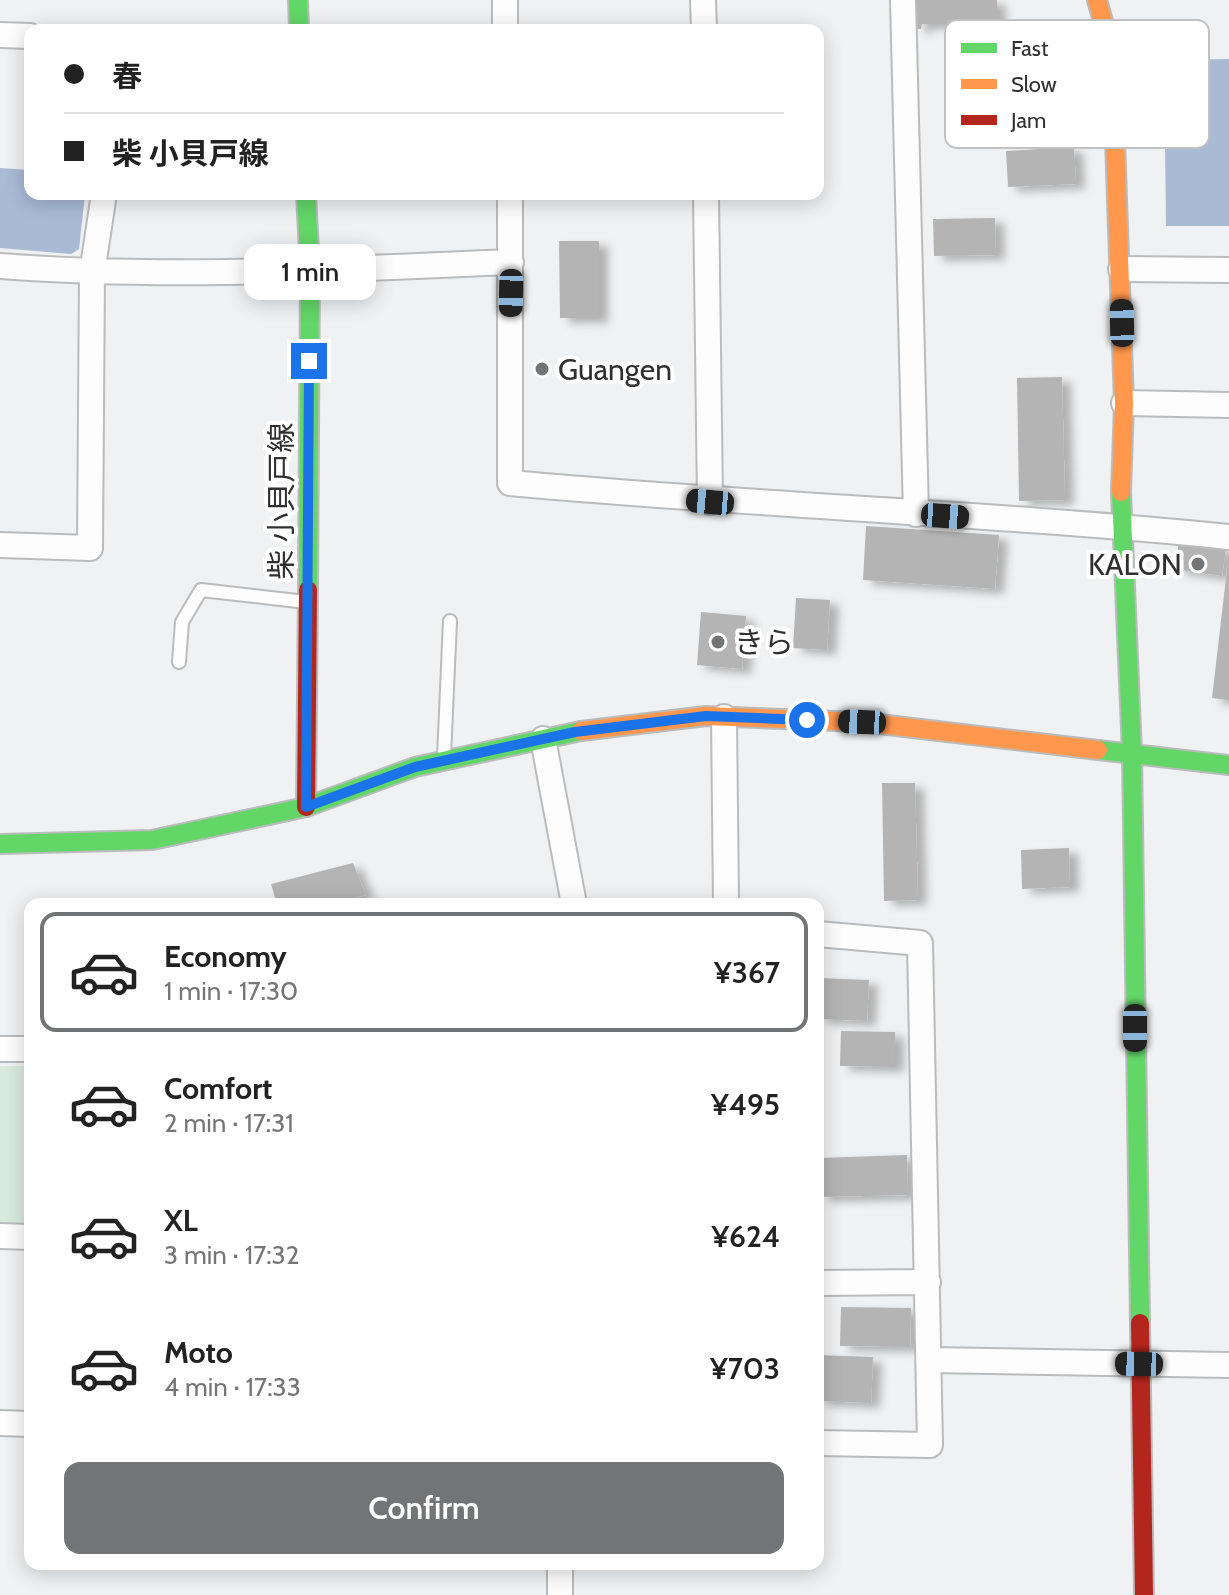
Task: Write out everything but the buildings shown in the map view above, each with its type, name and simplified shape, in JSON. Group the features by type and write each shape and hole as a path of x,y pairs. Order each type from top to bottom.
{"street":[{"path":"298,0 299,24"},
{"path":"505,0 505,24"},
{"path":"703,0 704,24"},
{"path":"903,0 916,514"},
{"path":"1097,0 1103,20"},
{"path":"0,35 24,36"},
{"path":"1116,148 1124,403 1120,526 1132,753 1144,1595"},
{"path":"0,545 90,548 92,273 103,200"},
{"name":"柴 小貝戸線","path":"306,200 310,270 306,807"},
{"path":"510,200 510,483 710,502 1120,526 1229,537"},
{"path":"706,200 710,502"},
{"path":"0,266 92,273 310,270 511,262"},
{"path":"1121,269 1229,270"},
{"path":"1124,403 1229,405"},
{"path":"0,844 152,840 306,807 415,767 543,739 706,716 862,722 1229,765"},
{"path":"724,717 726,898"},
{"path":"543,739 573,898"},
{"path":"824,935 920,943 930,1445 824,1443"},
{"path":"0,1049 24,1049"},
{"path":"0,1236 24,1237"},
{"path":"824,1283 928,1282"},
{"path":"930,1360 1229,1365"},
{"path":"0,1423 24,1424"},
{"path":"560,1570 560,1595"}],"lane":[{"path":"179,662 182,622 201,590 309,602"},
{"path":"444,761 450,621"}],"green space":[{"path":"0,1066 24,1066 24,1230 0,1229"}],"water":[{"path":"1209,59 1229,59 1229,226 1166,226 1165,148 1209,148"},
{"path":"0,168 24,170 24,200 84,200 79,249 71,254 0,248"}],"traffic: fast":[{"path":"298,0 299,24"},
{"path":"306,200 310,270 308,590"},
{"path":"1121,492 1132,753 1140,1323"},
{"path":"0,844 152,840 306,807 415,767 581,731"},
{"path":"1098,750 1229,765"}],"traffic: slow":[{"path":"1097,0 1103,20"},
{"path":"1115,148 1124,403 1121,492"},
{"path":"581,731 706,716 862,722 1098,750"}],"traffic: jam":[{"path":"306,807 308,590"},
{"path":"1140,1323 1144,1595"}],"place":[{"name":"Guangen","path":"542,369"},
{"name":"KALON","path":"1198,564"},
{"name":"きら","path":"718,642"}],"route":[{"path":"309,361 306,807 415,767 575,732 706,716 807,720"}]}
